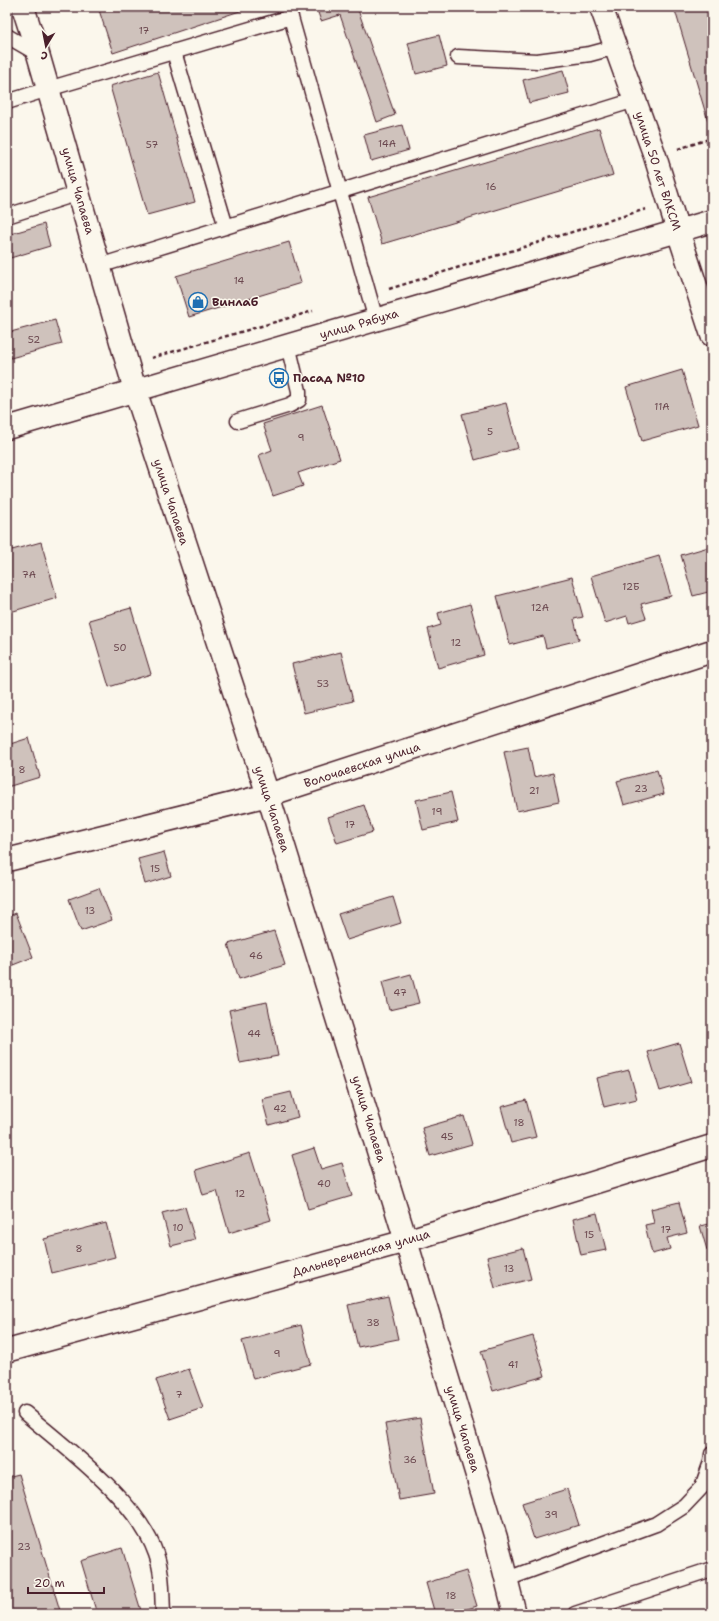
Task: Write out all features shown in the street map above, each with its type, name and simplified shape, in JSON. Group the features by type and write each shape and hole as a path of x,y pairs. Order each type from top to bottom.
{"street":[{"name":"улица Чапаева","path":"23,7 79,194 135,390 268,795 496,1538 515,1614"},
{"name":"улица 50 лет ВЛКСМ","path":"601,7 655,156 712,335"},
{"name":"улица Рябуха","path":"7,428 712,221"},
{"name":"Волочаевская улица","path":"7,860 268,795 712,651"},
{"name":"Дальнереченская улица","path":"7,1351 406,1241 712,1146"}],"lane":[{"path":"7,102 174,52 290,12 376,320"},
{"path":"7,36 38,54"},
{"path":"458,57 538,61 577,56 616,47"},
{"path":"174,52 226,227"},
{"path":"99,266 635,100"},
{"path":"7,216 79,194"},
{"path":"238,421 290,405 299,400 299,391 288,345"},
{"path":"25,1413 124,1501 147,1533 156,1554 161,1579 163,1614"},
{"path":"507,1579 656,1524 684,1506 702,1487 711,1462 712,1454"},
{"path":"575,1614 712,1569"}],"path":[{"path":"655,156 712,138"},
{"path":"369,295 669,202"},
{"path":"149,358 316,310"}],"building":[{"path":"98,7 252,7 113,53"},
{"path":"316,7 357,7 395,115 377,122 340,15 321,21"},
{"path":"674,7 712,7 712,120 708,121"},
{"path":"439,35 447,66 416,74 408,43"},
{"path":"563,70 569,93 529,103 523,80"},
{"path":"158,72 195,202 147,215 110,86"},
{"path":"402,125 409,150 371,161 364,135"},
{"path":"599,128 613,175 382,244 368,197"},
{"path":"44,224 50,246 7,259 7,235"},
{"path":"289,242 301,283 189,317 176,276"},
{"path":"55,320 62,344 7,359 7,333"},
{"path":"682,370 698,425 642,441 626,387"},
{"path":"506,403 518,448 475,460 462,414"},
{"path":"322,405 340,459 298,473 303,486 273,496 259,455 272,450 263,424"},
{"path":"7,536 12,550 41,542 57,598 7,613"},
{"path":"712,546 712,591 693,596 681,555"},
{"path":"659,556 671,596 641,604 646,618 629,623 627,616 605,623 591,576"},
{"path":"572,577 583,617 574,619 579,640 546,648 543,636 510,645 497,596"},
{"path":"470,604 484,655 438,668 428,629 441,625 438,613"},
{"path":"131,608 151,674 109,687 89,620"},
{"path":"341,652 353,701 304,713 292,664"},
{"path":"29,738 40,777 7,787 7,745"},
{"path":"528,747 534,777 553,773 559,802 517,811 504,752"},
{"path":"657,770 664,794 624,805 617,781"},
{"path":"451,792 458,822 423,830 416,800"},
{"path":"364,805 373,832 337,843 328,817"},
{"path":"164,852 171,876 145,884 138,859"},
{"path":"99,888 112,920 81,931 69,899"},
{"path":"393,897 401,923 347,940 338,914"},
{"path":"16,913 33,957 13,965 7,950 7,917"},
{"path":"274,931 285,965 239,979 228,944"},
{"path":"411,974 419,1003 389,1010 382,982"},
{"path":"267,1002 278,1056 240,1063 229,1010"},
{"path":"679,1043 691,1082 660,1091 648,1052"},
{"path":"629,1070 637,1099 604,1107 597,1078"},
{"path":"291,1092 298,1117 269,1125 262,1099"},
{"path":"526,1100 536,1137 511,1143 501,1107"},
{"path":"464,1116 472,1144 430,1156 422,1128"},
{"path":"314,1148 321,1169 342,1163 352,1196 308,1209 292,1155"},
{"path":"250,1153 271,1220 229,1233 217,1191 203,1195 196,1170"},
{"path":"679,1202 687,1233 667,1238 670,1249 652,1254 645,1225 654,1223 651,1209"},
{"path":"185,1207 195,1240 171,1246 162,1213"},
{"path":"597,1213 606,1250 581,1255 573,1219"},
{"path":"106,1223 115,1257 52,1273 44,1239"},
{"path":"712,1223 712,1248 707,1250 700,1226"},
{"path":"523,1248 531,1279 495,1288 487,1257"},
{"path":"388,1296 398,1339 358,1347 348,1305"},
{"path":"301,1325 311,1364 253,1379 242,1341"},
{"path":"533,1336 545,1376 493,1391 481,1351"},
{"path":"189,1369 203,1408 170,1419 156,1380"},
{"path":"420,1418 434,1494 399,1500 385,1424"},
{"path":"19,1474 61,1614 7,1614 7,1477"},
{"path":"567,1489 579,1525 534,1539 522,1503"},
{"path":"122,1548 142,1614 97,1614 81,1561"},
{"path":"466,1571 477,1606 451,1614 435,1614 426,1583"}],"place":[{"name":"Винлаб","path":"198,302"},
{"name":"Пасад №10","path":"279,378"}]}
